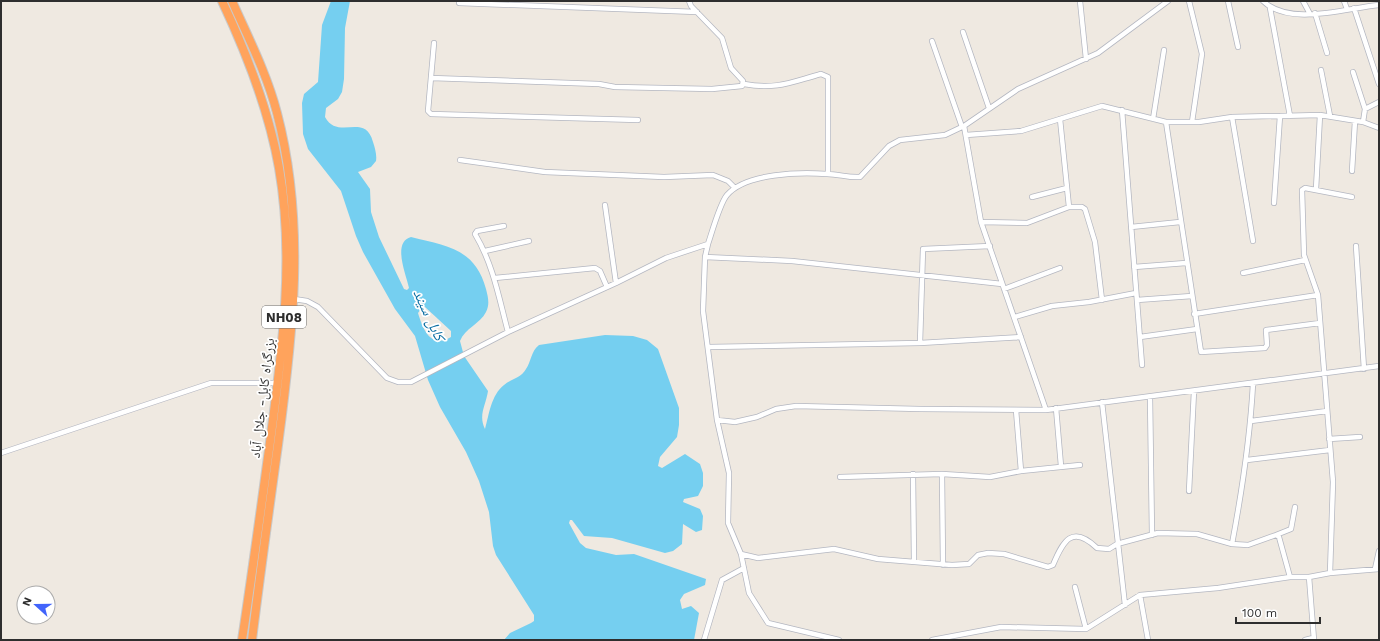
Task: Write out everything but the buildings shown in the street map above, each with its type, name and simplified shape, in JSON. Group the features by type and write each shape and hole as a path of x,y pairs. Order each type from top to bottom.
{"highway":[{"name":"بزرگراه کابل- جلال آباد","path":"222,1 246,54 272,134 282,187 286,241 284,317 278,383 279,408 252,640"},
{"name":"بزرگراه کابل- جلال آباد","path":"232,1 254,50 277,113 288,166 295,236 294,299 288,372 279,408 242,640"},
{"path":"246,54 254,50"},
{"path":"284,317 293,318"},
{"path":"279,371 288,372"}],"street":[{"path":"689,1 697,12 722,38 731,68 744,84"},
{"path":"1080,1 1086,60"},
{"path":"839,640 768,623 749,593 741,554 728,523 729,473 717,420 703,311 705,257 708,244 726,196 735,188 773,175 828,174 849,178 860,177 889,146 900,140 945,135 963,126 1018,89 1086,60 1098,53 1168,1"},
{"path":"1189,1 1202,54 1192,122"},
{"path":"1228,1 1238,47"},
{"path":"1263,1 1270,8 1303,15 1379,5"},
{"path":"1303,1 1312,14 1327,53"},
{"path":"1344,1 1347,9"},
{"path":"459,3 697,12"},
{"path":"1270,8 1290,116"},
{"path":"1354,8 1379,84"},
{"path":"963,32 989,108"},
{"path":"932,41 966,135 981,222 1046,410"},
{"path":"434,43 428,111 431,114 638,120"},
{"path":"1153,119 1164,50"},
{"path":"1321,70 1330,116"},
{"path":"1353,72 1365,109 1363,122"},
{"path":"431,78 599,84 615,87 704,89 742,86 744,84 758,86 782,86 821,74 828,77 828,174"},
{"path":"1365,109 1379,102"},
{"path":"966,135 1021,131 1102,106 1166,122 1192,122 1232,117 1320,115 1363,122 1379,128"},
{"path":"1122,110 1142,365"},
{"path":"1316,189 1320,115"},
{"path":"1274,203 1280,116"},
{"path":"1232,117 1253,241"},
{"path":"1060,119 1069,207"},
{"path":"1352,172 1355,121"},
{"path":"1166,122 1186,263 1202,353 1265,348 1267,345 1266,330 1320,323"},
{"path":"460,160 545,172 664,177 713,175 728,181 735,188"},
{"path":"1032,197 1067,188"},
{"path":"1330,573 1333,482 1318,295 1305,260 1302,190 1305,188 1316,189 1352,197"},
{"path":"605,205 616,283"},
{"path":"981,222 1027,223 1069,207 1080,206 1084,209 1095,242 1102,300"},
{"path":"1131,227 1180,222"},
{"path":"504,226 475,232 485,250 495,278 508,332"},
{"path":"485,250 529,242"},
{"path":"294,299 307,301 318,307 387,378 398,382 411,382 422,378 485,343 616,283 666,258 708,244"},
{"path":"920,343 921,276 924,248 990,246"},
{"path":"1356,246 1364,369"},
{"path":"705,257 792,261 1002,284"},
{"path":"1243,273 1305,260"},
{"path":"1134,267 1186,263"},
{"path":"495,278 595,268 600,271 607,287"},
{"path":"1004,289 1060,268"},
{"path":"1015,317 1052,306 1102,300 1136,293"},
{"path":"1194,314 1318,295"},
{"path":"1137,300 1192,296"},
{"path":"1140,337 1197,329"},
{"path":"708,347 920,343 1020,337"},
{"path":"717,420 735,422 757,418 776,409 796,406 1046,410 1253,384 1379,366"},
{"path":"1,453 211,383 278,383"},
{"path":"1232,544 1246,460 1251,421 1253,384"},
{"path":"1189,491 1194,391"},
{"path":"1150,397 1152,535"},
{"path":"1102,402 1125,605"},
{"path":"1056,408 1060,466"},
{"path":"1016,410 1021,471"},
{"path":"1251,421 1327,411"},
{"path":"1329,439 1360,437"},
{"path":"1246,460 1330,450"},
{"path":"840,477 942,474 990,477 1021,471 1080,465"},
{"path":"913,474 914,561"},
{"path":"942,474 943,565"},
{"path":"741,554 758,558 834,549 878,559 914,561 943,565 969,564 978,555 988,553 1004,554 1048,567 1052,565 1061,545 1068,538 1077,536 1089,540 1097,548 1109,549 1117,544 1158,533 1197,534 1232,544 1248,545 1291,529 1295,507"},
{"path":"1276,535 1279,537 1290,577"},
{"path":"932,640 1001,627 1086,629 1140,595 1218,588 1290,577 1310,577 1330,573 1377,569 1379,551"},
{"path":"704,640 722,580 744,568"},
{"path":"1305,640 1313,639 1310,577"},
{"path":"1075,587 1086,629"},
{"path":"1140,595 1148,640 1153,640"}],"water":[{"path":"331,1 350,1 345,28 344,79 342,92 338,99 326,108 325,117 330,124 337,127 358,127 369,133 375,149 376,161 371,167 358,172 370,189 371,212 379,237 404,289 407,290 409,288 403,267 401,252 402,245 405,240 411,237 436,243 458,251 475,265 481,275 488,298 487,309 480,320 465,333 460,341 464,356 488,391 482,415 485,429 496,394 504,385 524,372 534,350 539,345 605,335 633,336 647,340 658,349 679,408 679,425 677,437 660,457 658,466 662,468 685,454 700,464 703,473 703,486 698,496 684,499 683,502 700,509 703,516 702,530 696,532 683,524 682,544 673,551 665,553 612,538 584,536 572,520 570,520 569,523 580,543 586,548 616,555 634,554 706,579 705,585 684,594 680,600 682,609 691,606 699,613 694,640 504,640 510,633 534,621 534,615 496,555 493,546 489,512 479,481 466,452 440,407 428,380 415,336 395,309 363,252 341,191 308,149 303,134 302,103 304,94 318,82 322,25","holes":["425,307 451,331 451,337 438,341 433,339 428,336 425,331 418,313"]}],"water label":[{"name":"کابل سيند","path":"429,315"}]}
